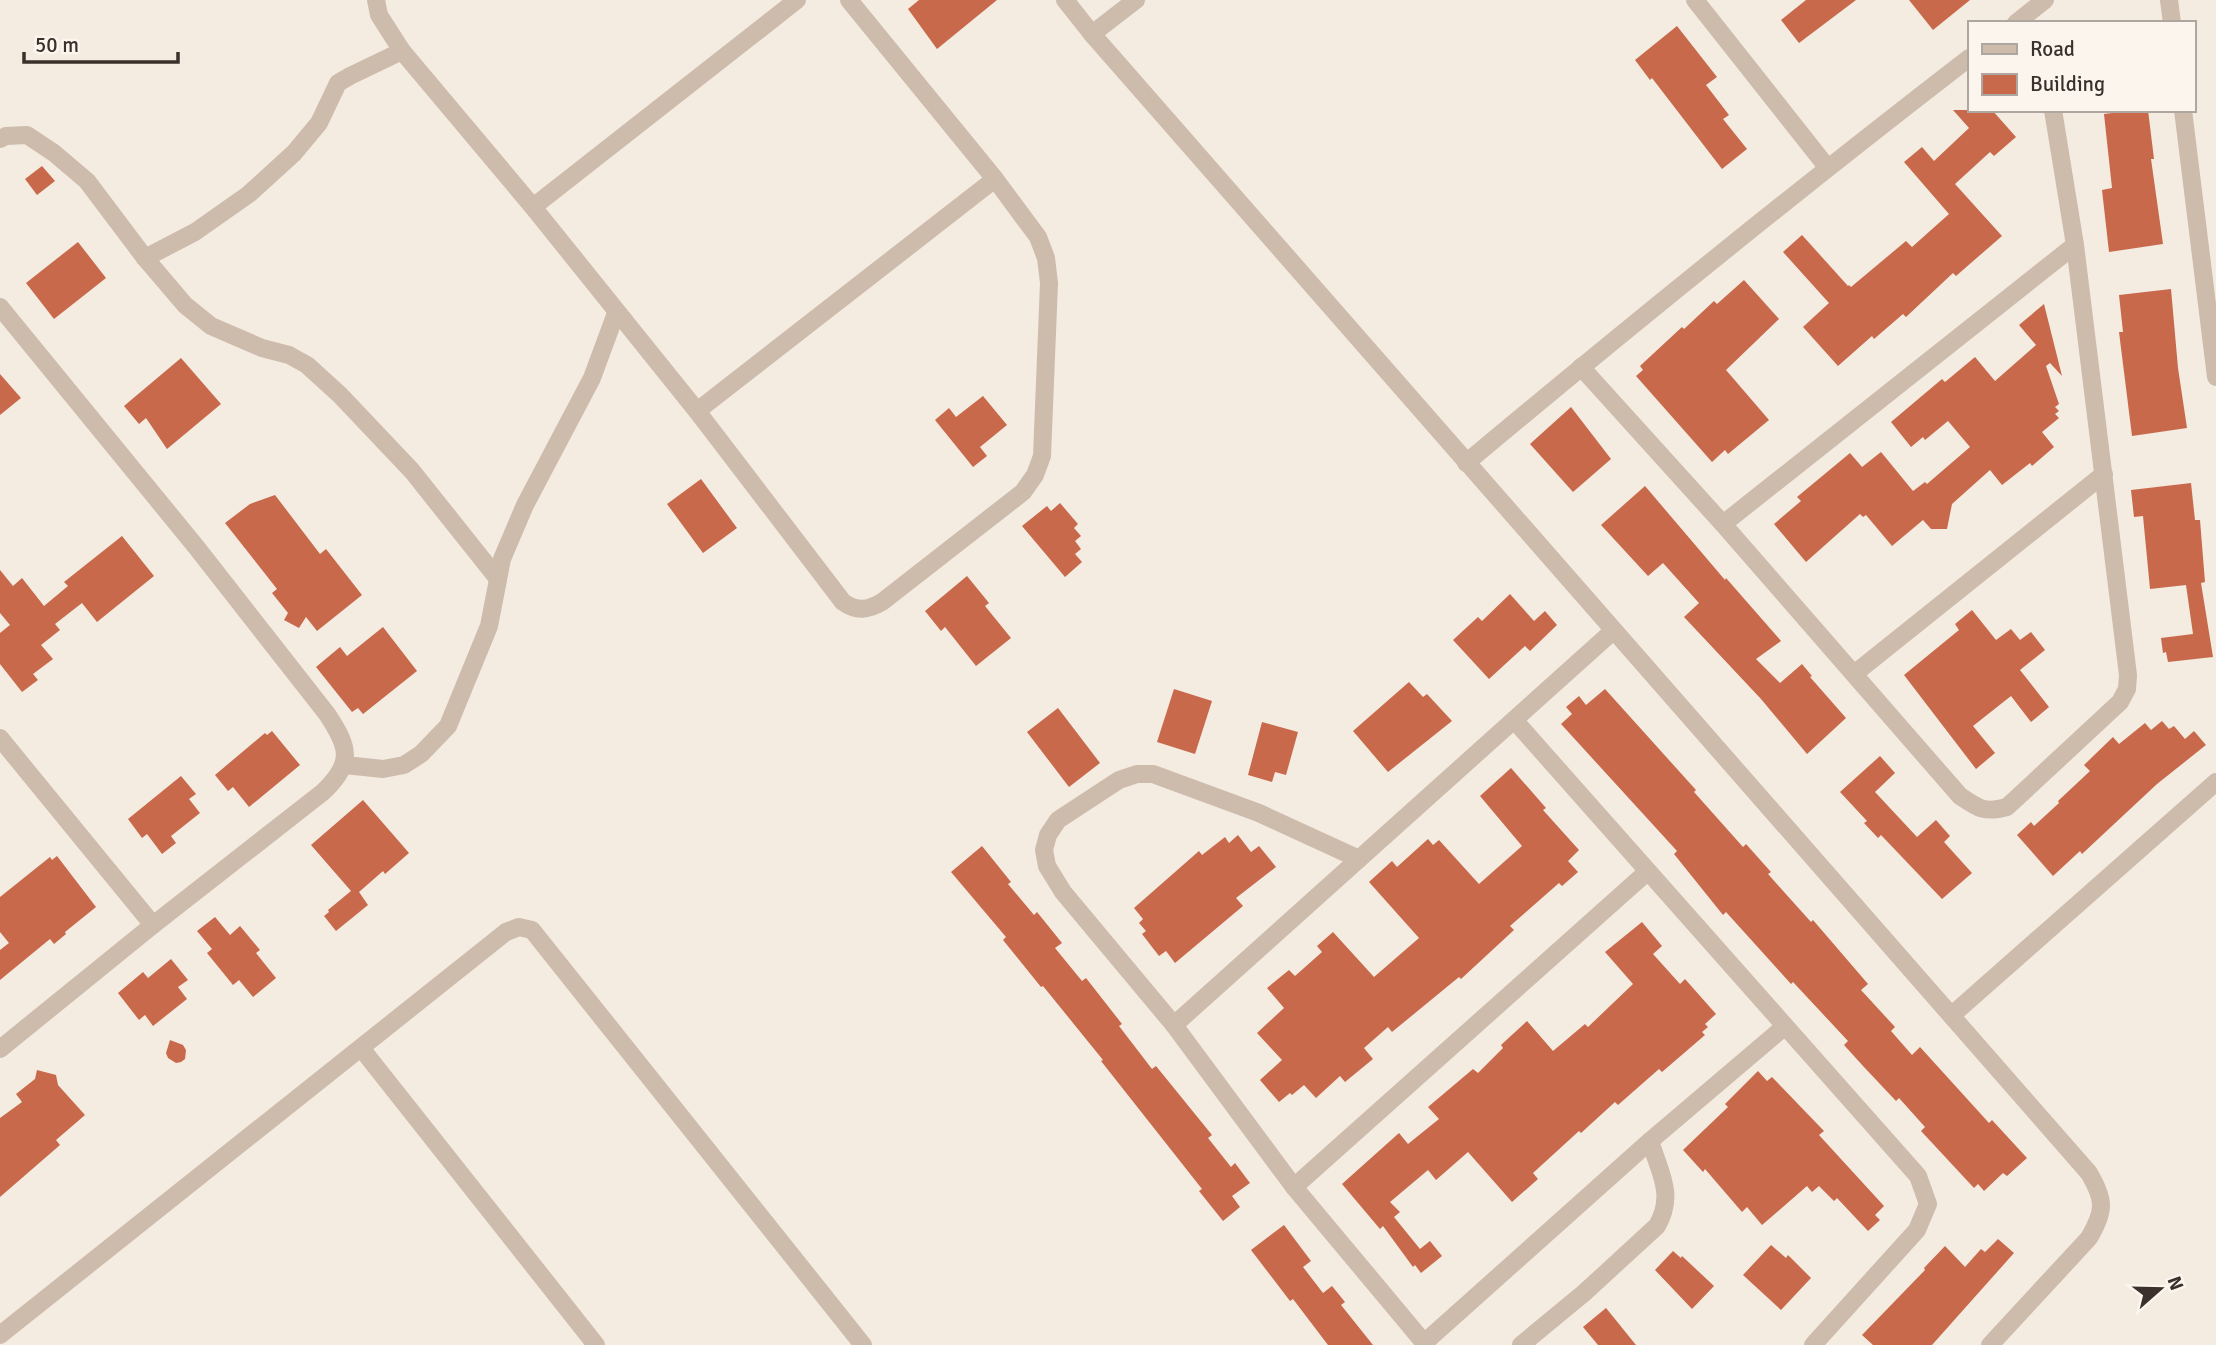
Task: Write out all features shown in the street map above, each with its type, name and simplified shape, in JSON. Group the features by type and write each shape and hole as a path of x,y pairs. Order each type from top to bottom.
{"street":[{"path":"376,0 379,15 402,51 533,206 697,411 843,602 850,607 870,608 882,602 1023,492 1035,475 1042,456 1049,283 1046,258 1038,237 995,179 849,0"},
{"path":"533,206 797,0"},
{"path":"1065,0 1466,463 2089,1172 2099,1191 2102,1208 2098,1223 2088,1238 1990,1345"},
{"path":"1092,34 1136,0"},
{"path":"2169,0 2172,21"},
{"path":"1698,1 1827,167"},
{"path":"2020,21 2039,10"},
{"path":"145,258 195,232 250,194 294,153 319,123 338,83 402,51"},
{"path":"1466,463 1827,167 1968,59"},
{"path":"1581,367 1723,524 1961,796 1976,807 1991,811 2007,807 2120,702 2127,689 2128,675 2075,245 2053,112"},
{"path":"2183,112 2216,377"},
{"path":"0,139 27,135 54,153 86,181 145,258 186,305 211,326 262,348 289,355 307,365 340,395 412,471 498,579"},
{"path":"697,411 995,179"},
{"path":"1723,524 2075,245"},
{"path":"0,307 197,548 327,714 342,737 346,751 345,765 338,779 323,792 0,1049"},
{"path":"345,765 383,769 404,765 421,754 448,726 489,626 502,559 525,505 592,378 616,313"},
{"path":"1854,674 2104,474"},
{"path":"1174,1025 1614,631"},
{"path":"1515,721 1918,1176 1928,1204 1917,1230 1813,1345"},
{"path":"0,738 153,925"},
{"path":"1359,859 1259,813 1153,774 1137,774 1119,780 1058,820 1048,835 1044,850 1046,866 1063,892 1174,1025 1294,1187 1425,1344 1650,1141 1784,1027"},
{"path":"1952,1015 2216,782"},
{"path":"1294,1187 1647,872"},
{"path":"0,1335 506,932 519,927 532,930 863,1345"},
{"path":"361,1048 596,1345"},
{"path":"1521,1345 1584,1293 1657,1226 1665,1212 1667,1199 1650,1141"}],"building":[{"path":"919,0 997,0 937,49 908,9"},
{"path":"1806,0 1856,0 1799,43 1781,20"},
{"path":"1909,0 1970,0 1933,30"},
{"path":"1677,26 1717,77 1706,85 1729,115 1723,119 1747,149 1722,169 1635,60"},
{"path":"1953,110 1994,112 2016,137 1994,156 1990,152 1955,184 2002,236 1956,276 1953,273 1906,317 1903,314 1874,339 1872,336 1838,366 1803,327 1829,303 1783,252 1802,235 1851,287 1906,241 1912,247 1949,214 1904,162 1922,147 1934,161 1969,128"},
{"path":"2148,112 2154,159 2151,159 2163,244 2109,252 2102,190 2112,188 2104,114"},
{"path":"42,166 55,181 37,195 25,179"},
{"path":"78,242 106,278 54,319 26,283"},
{"path":"1744,280 1779,319 1726,370 1769,420 1728,454 1725,450 1712,462 1636,376 1643,370 1640,366 1682,327 1684,329 1714,301 1717,304"},
{"path":"2171,289 2187,428 2132,436 2119,332 2123,332 2119,295"},
{"path":"2044,304 2062,376 2050,363 2046,366 2059,404 2055,407 2059,411 2055,414 2059,418 2042,432 2054,447 2032,466 2030,463 2002,485 1990,470 1952,504 1947,529 1931,529 1923,520 1892,546 1866,515 1863,517 1860,514 1806,562 1774,524 1801,501 1797,497 1850,453 1862,467 1881,452 1913,491 1925,482 1927,484 1970,447 1948,421 1925,440 1923,437 1911,447 1891,422 1942,379 1945,382 1975,357 1995,381 2036,345 2019,325"},
{"path":"181,358 221,404 167,449 146,418 139,424 124,406"},
{"path":"0,374 21,398 0,415"},
{"path":"983,396 1007,425 980,447 987,456 973,467 935,420 949,408 956,417"},
{"path":"1571,407 1611,459 1573,492 1530,444"},
{"path":"701,479 737,528 703,553 667,504"},
{"path":"2191,483 2195,520 2200,520 2205,582 2201,583 2213,657 2168,662 2166,652 2163,653 2161,638 2193,634 2186,585 2150,589 2143,516 2134,517 2131,490"},
{"path":"1645,486 1781,641 1756,659 1780,683 1802,664 1846,718 1807,754 1761,699 1684,617 1699,603 1663,563 1648,576 1601,525"},
{"path":"275,495 320,554 326,549 362,595 317,631 306,617 299,628 284,620 288,613 272,593 277,589 225,523 250,504"},
{"path":"1060,503 1078,524 1074,528 1081,536 1075,541 1081,549 1075,554 1082,562 1065,577 1022,526 1047,506 1051,511"},
{"path":"122,536 154,576 97,622 82,603 55,624 60,630 41,645 53,659 33,674 38,680 22,692 0,664 0,633 10,625 0,613 0,570 13,586 22,578 44,606 68,586 64,582"},
{"path":"967,576 989,603 985,606 1011,638 976,666 945,627 941,631 925,611"},
{"path":"1510,594 1534,621 1545,611 1557,625 1530,651 1525,646 1489,679 1453,640 1478,617 1482,621"},
{"path":"1972,610 1996,640 2011,629 2020,640 2031,632 2045,650 2020,670 2049,707 2031,722 2011,696 1973,726 1995,753 1976,769 1904,675 1959,630 1955,624"},
{"path":"383,627 417,671 363,714 358,708 352,712 316,667 340,647 347,656"},
{"path":"1409,682 1423,697 1427,694 1452,721 1388,772 1353,731"},
{"path":"1174,689 1212,701 1195,754 1157,742"},
{"path":"1605,689 1743,847 1746,844 1771,872 1768,874 1811,922 1813,920 1868,984 1861,990 1895,1027 1891,1031 1912,1055 1920,1047 1989,1123 1992,1120 2027,1158 2007,1176 2003,1173 1984,1191 1978,1184 1974,1188 1921,1131 1925,1127 1899,1098 1896,1101 1844,1045 1848,1041 1793,982 1791,984 1726,912 1723,915 1674,854 1677,851 1561,724 1572,714 1566,707 1579,696 1586,705"},
{"path":"1058,708 1100,763 1069,787 1027,732"},
{"path":"2162,721 2169,729 2174,726 2185,739 2194,731 2206,745 2157,784 2082,854 2080,851 2053,876 2017,835 2031,822 2034,826 2059,803 2058,801 2090,771 2084,765 2113,737 2119,744 2145,723 2151,730"},
{"path":"1262,722 1298,732 1286,775 1275,772 1272,782 1248,775"},
{"path":"272,731 300,765 249,807 233,787 228,791 215,775 265,733 267,735"},
{"path":"1880,756 1895,773 1875,792 1917,837 1936,820 1950,836 1944,842 1972,873 1942,899 1881,835 1878,838 1864,823 1867,821 1840,792"},
{"path":"1511,768 1546,808 1543,810 1579,850 1568,861 1578,872 1562,886 1559,883 1510,926 1514,930 1461,979 1459,977 1392,1032 1388,1027 1364,1048 1373,1059 1345,1082 1340,1076 1316,1098 1304,1085 1279,1102 1260,1080 1282,1060 1257,1033 1284,1008 1267,988 1289,970 1295,976 1322,952 1317,946 1333,932 1374,977 1419,938 1369,882 1392,861 1397,867 1428,839 1433,845 1439,840 1479,884 1522,846 1480,796"},
{"path":"181,776 196,794 189,799 200,813 171,836 176,843 162,854 147,834 142,838 128,819"},
{"path":"363,800 409,853 359,892 368,905 336,931 324,916 351,891 311,845"},
{"path":"1238,835 1251,852 1259,846 1276,867 1236,898 1243,906 1175,963 1166,951 1159,956 1142,934 1146,931 1139,923 1143,919 1134,908 1199,851 1202,855 1225,837 1229,843"},
{"path":"982,846 1011,882 1008,884 1034,915 1037,912 1062,943 1055,948 1082,981 1086,978 1122,1024 1119,1026 1152,1069 1156,1066 1212,1135 1208,1138 1231,1167 1235,1163 1250,1183 1232,1196 1240,1207 1223,1221 1199,1191 1202,1189 1101,1061 1103,1060 1003,940 1006,937 951,872"},
{"path":"57,856 96,907 54,944 50,939 0,980 0,950 9,943 0,932 0,897 50,857 52,860"},
{"path":"215,917 230,935 240,926 260,950 256,953 276,978 253,997 239,980 233,985 207,953 212,949 197,931"},
{"path":"1642,922 1662,946 1653,954 1680,984 1685,979 1716,1014 1705,1024 1708,1027 1702,1032 1705,1035 1662,1072 1659,1069 1618,1105 1615,1102 1581,1133 1579,1131 1533,1173 1538,1179 1512,1202 1468,1152 1436,1180 1428,1170 1390,1202 1400,1212 1394,1217 1420,1249 1430,1241 1442,1256 1421,1273 1415,1265 1413,1267 1383,1226 1380,1229 1342,1184 1399,1133 1408,1144 1439,1119 1428,1107 1473,1069 1478,1073 1503,1048 1501,1045 1527,1021 1553,1051 1585,1024 1588,1027 1633,984 1605,952"},
{"path":"171,959 188,980 178,987 187,999 153,1026 145,1015 139,1020 118,993 143,972 148,978"},
{"path":"170,1040 183,1045 186,1050 185,1059 181,1062 176,1063 168,1058 166,1053"},
{"path":"37,1070 56,1075 58,1085 85,1115 56,1140 60,1145 0,1197 0,1118 22,1102 16,1094 35,1079"},
{"path":"1758,1071 1767,1081 1772,1077 1824,1131 1819,1135 1884,1206 1875,1215 1880,1220 1868,1231 1837,1198 1834,1201 1819,1186 1812,1192 1807,1186 1762,1225 1747,1207 1742,1212 1705,1169 1703,1172 1683,1150 1728,1107 1725,1104"},
{"path":"1284,1225 1311,1261 1303,1267 1323,1293 1332,1286 1345,1302 1341,1305 1373,1345 1328,1345 1251,1250"},
{"path":"1998,1239 2014,1253 1932,1345 1873,1345 1862,1335 1945,1246 1965,1267 1981,1249 1985,1252"},
{"path":"1771,1245 1786,1258 1788,1255 1811,1278 1781,1310 1743,1275"},
{"path":"1673,1251 1714,1286 1692,1309 1655,1270"},
{"path":"1606,1308 1636,1345 1598,1345 1583,1327"}]}
